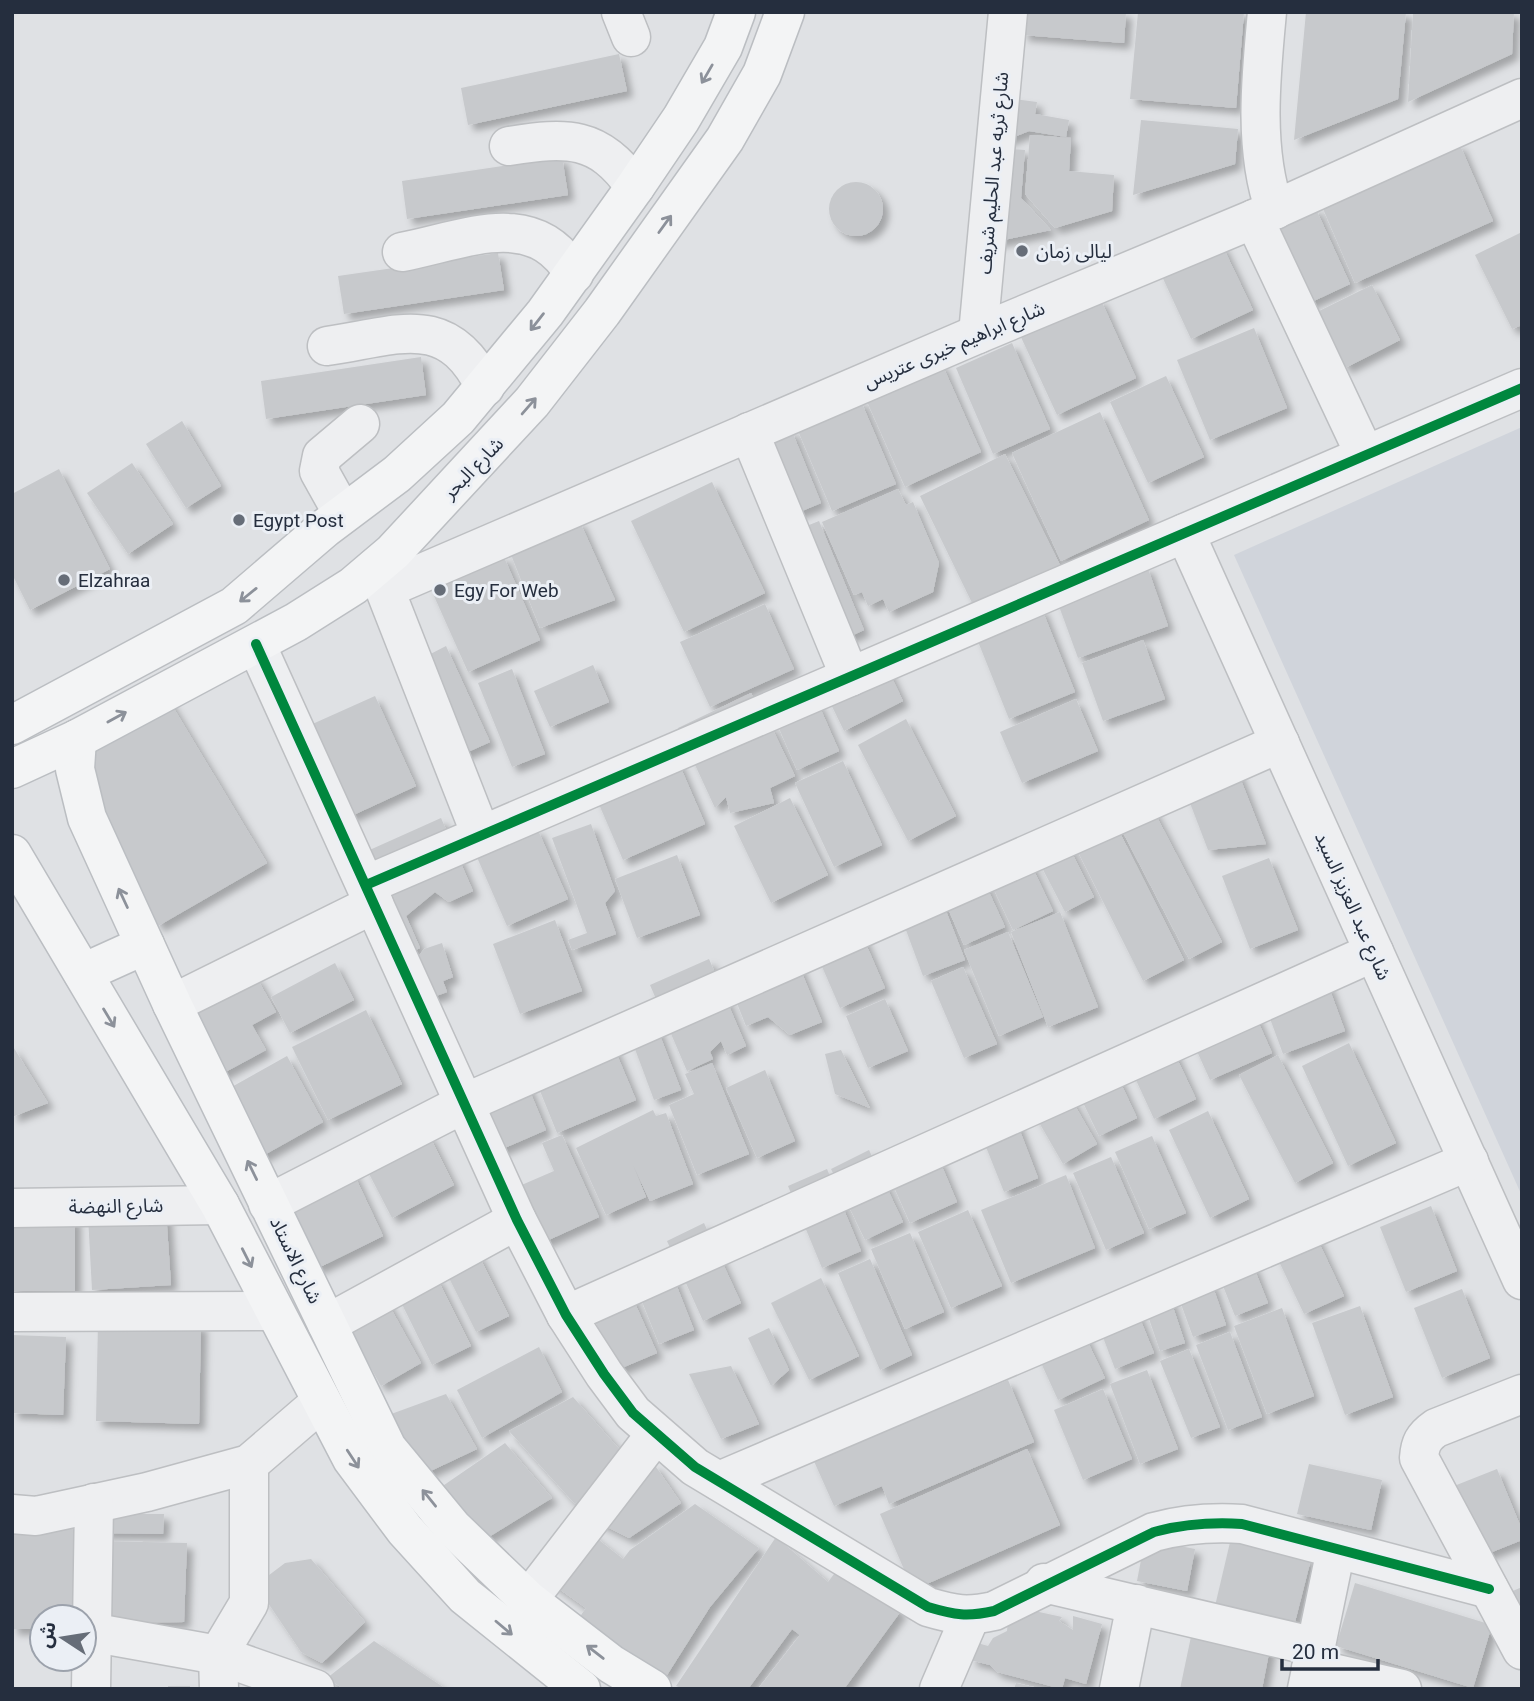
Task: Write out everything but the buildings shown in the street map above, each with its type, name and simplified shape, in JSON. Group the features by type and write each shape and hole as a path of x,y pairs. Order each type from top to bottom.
{"main road":[{"path":"12,725 234,606 429,447 485,387 574,274 635,187 702,83 723,47 736,12"},
{"name":"شارع البحر","path":"12,769 77,739 256,644 328,602 381,578 408,537 533,402 624,281 724,139 762,74 785,12"},
{"path":"356,505 385,499 397,508 406,522 408,537"},
{"path":"290,559 302,587 328,602"},
{"name":"شارع الاستاد","path":"77,739 75,769 79,796 172,1004 387,1448 453,1528 528,1600 611,1664 653,1689"},
{"path":"12,854 220,1205 352,1459 405,1530 465,1596 580,1689"},
{"path":"83,973 145,945"}],"street":[{"name":"شارع ثريه عبد الحليم شريف","path":"978,334 1009,12"},
{"path":"1267,12 1263,147 1265,215 1365,455"},
{"name":"شارع ابراهيم خيرى عتريس","path":"381,578 749,432 1265,215 1522,98"},
{"path":"509,146 555,139 582,142 606,154 635,187"},
{"path":"402,252 500,233 523,233 544,240 553,247 562,255 574,274"},
{"path":"327,346 420,333 443,338 462,351 485,387"},
{"path":"172,1004 481,835 1522,388"},
{"path":"356,505 319,471 322,456 360,424"},
{"path":"749,432 850,677"},
{"name":"شارع عبد العزيز السيد","path":"1185,533 1522,1280"},
{"path":"381,578 481,835"},
{"path":"256,644 517,1220 566,1315 625,1403 655,1435 695,1467 928,1607 970,1616 994,1611 1044,1583 1126,1544 1182,1524 1242,1524 1489,1589"},
{"path":"268,1204 464,1103 1280,743"},
{"path":"566,1315 1374,952"},
{"path":"719,1480 1469,1161"},
{"name":"شارع النهضة","path":"12,1208 220,1205"},
{"path":"327,1324 517,1220"},
{"path":"12,1312 274,1311"},
{"path":"1522,1394 1426,1435 1420,1445 1419,1458 1423,1471 1522,1650"},
{"path":"12,1514 36,1516 94,1503 250,1481 321,1402"},
{"path":"528,1600 655,1435"},
{"path":"219,1672 249,1603 250,1481"},
{"path":"91,1603 94,1503"},
{"path":"1311,1668 1336,1549"},
{"path":"1044,1583 1136,1604 1311,1668 1402,1689"},
{"path":"1119,1689 1136,1604"},
{"path":"939,1689 970,1616"},
{"path":"98,1634 219,1672 315,1689"}],"shaded area":[{"path":"1522,427 1522,1196 1234,555"}],"cycle path":[{"path":"366,885 1522,388"},
{"path":"256,644 517,1220 566,1315 633,1413 695,1467 928,1607 954,1613 994,1611 1154,1532 1208,1524 1242,1524 1489,1589"}],"place":[{"name":"ليالى زمان","path":"1022,251"},
{"name":"Egypt Post","path":"239,520"},
{"name":"Elzahraa","path":"64,580"},
{"name":"Egy For Web","path":"440,590"}]}
